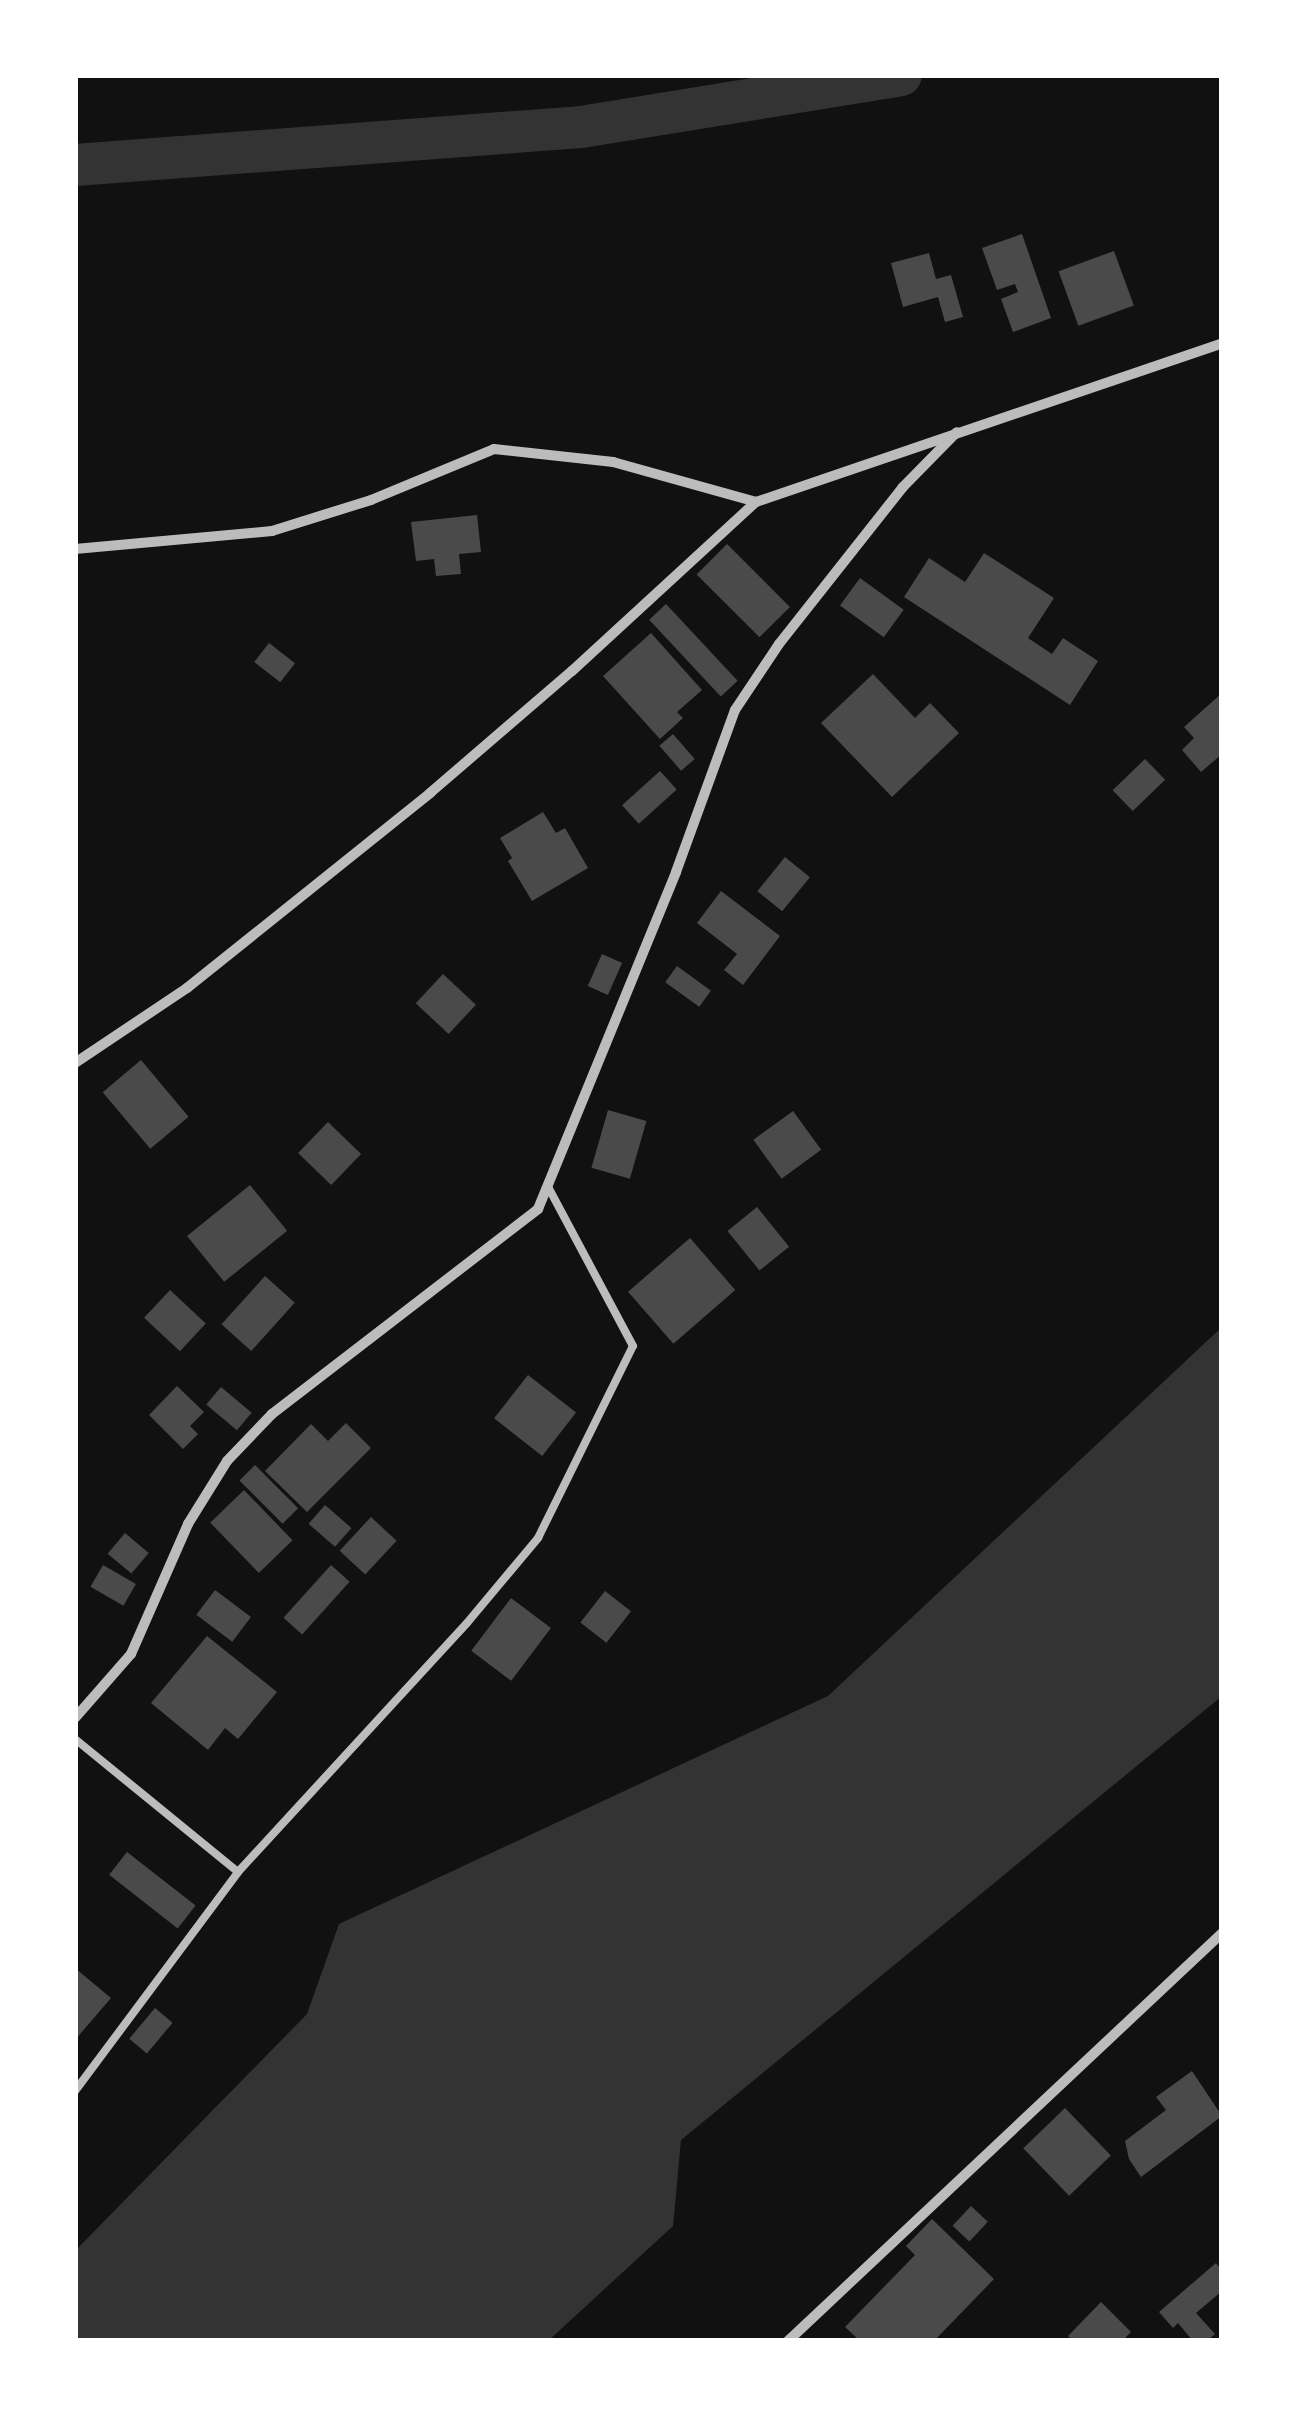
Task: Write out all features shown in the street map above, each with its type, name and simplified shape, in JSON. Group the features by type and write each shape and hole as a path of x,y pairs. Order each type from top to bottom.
{"street":[{"path":"75,1063 187,988 430,793 572,672 756,502 1222,343"},
{"path":"75,1718 131,1654 188,1524 227,1460 272,1414 511,1234 538,1209 676,872 735,710 779,644 902,488 957,432"},
{"path":"75,549 272,531 371,500 494,448 612,462 756,502"},
{"path":"788,2341 1222,1933"}],"lane":[{"path":"75,2091 238,1872 466,1623 538,1538 634,1346 548,1187"},
{"path":"75,1739 238,1872"}],"shaded area":[{"path":"1222,1327 1222,1696 681,2140 673,2226 548,2341 75,2341 75,2251 307,2014 339,1924 828,1696"}],"building":[{"path":"1022,234 1051,318 1013,332 1001,299 1018,292 1015,284 997,290 982,248"},
{"path":"1114,251 1134,306 1078,326 1059,271"},
{"path":"929,253 936,279 951,275 963,317 945,322 938,297 903,307 891,263"},
{"path":"477,515 481,552 459,554 461,574 436,576 434,559 416,561 411,522"},
{"path":"727,544 790,607 760,637 697,574"},
{"path":"984,553 1054,598 1028,638 1052,654 1063,638 1098,661 1070,705 904,597 929,558 965,582"},
{"path":"860,578 904,610 884,637 840,606"},
{"path":"666,604 738,681 721,696 649,620"},
{"path":"651,633 702,690 677,712 683,718 660,739 603,676"},
{"path":"269,643 295,663 280,682 254,662"},
{"path":"873,674 915,718 930,703 959,733 892,797 821,723"},
{"path":"1222,693 1222,754 1201,772 1182,750 1194,738 1184,727"},
{"path":"673,734 695,759 681,771 659,746"},
{"path":"1145,759 1165,780 1133,811 1113,790"},
{"path":"660,771 677,790 639,824 622,805"},
{"path":"543,812 556,833 565,828 588,868 532,901 508,861 512,858 500,838"},
{"path":"785,857 810,877 782,911 757,891"},
{"path":"721,891 780,936 743,985 724,970 737,954 697,923"},
{"path":"602,954 622,963 608,995 588,986"},
{"path":"677,966 711,991 699,1007 665,982"},
{"path":"443,974 476,1005 449,1034 416,1003"},
{"path":"141,1060 189,1117 150,1149 103,1092"},
{"path":"608,1110 646,1121 630,1179 591,1168"},
{"path":"793,1111 821,1150 782,1179 753,1140"},
{"path":"328,1122 361,1154 331,1185 298,1153"},
{"path":"250,1185 287,1231 224,1282 187,1236"},
{"path":"757,1207 789,1247 760,1271 727,1231"},
{"path":"690,1238 735,1290 673,1344 628,1292"},
{"path":"265,1276 295,1303 251,1351 222,1324"},
{"path":"170,1290 206,1323 180,1351 144,1318"},
{"path":"528,1375 576,1413 542,1456 494,1418"},
{"path":"177,1386 204,1412 190,1426 198,1434 183,1449 149,1415"},
{"path":"221,1387 252,1413 237,1430 206,1405"},
{"path":"346,1423 371,1448 307,1512 265,1471 311,1424 328,1441"},
{"path":"255,1465 298,1508 283,1524 239,1481"},
{"path":"244,1490 293,1540 259,1573 210,1523"},
{"path":"325,1505 351,1528 335,1547 309,1524"},
{"path":"371,1517 397,1541 365,1575 340,1551"},
{"path":"125,1533 149,1553 131,1574 108,1554"},
{"path":"103,1565 136,1584 123,1606 90,1587"},
{"path":"331,1565 350,1582 302,1634 283,1618"},
{"path":"215,1590 251,1617 232,1642 196,1615"},
{"path":"605,1591 631,1611 606,1643 580,1623"},
{"path":"511,1598 551,1628 511,1681 471,1651"},
{"path":"207,1636 277,1692 238,1739 225,1728 208,1750 151,1703"},
{"path":"127,1852 196,1906 178,1928 109,1875"},
{"path":"75,1968 111,1998 75,2040"},
{"path":"155,2008 173,2023 147,2053 129,2039"},
{"path":"1192,2071 1222,2116 1141,2177 1129,2159 1125,2141 1166,2110 1156,2097"},
{"path":"1065,2108 1111,2155 1069,2196 1023,2148"},
{"path":"971,2206 988,2222 969,2241 953,2226"},
{"path":"932,2219 994,2279 934,2341 860,2341 845,2327 915,2255 906,2246"},
{"path":"1216,2263 1222,2271 1222,2291 1196,2313 1215,2334 1207,2341 1193,2341 1178,2323 1173,2328 1159,2312"},
{"path":"1101,2302 1131,2332 1125,2338 1128,2341 1073,2341 1068,2336"}],"waterway":[{"path":"75,165 581,127 901,75"}]}
